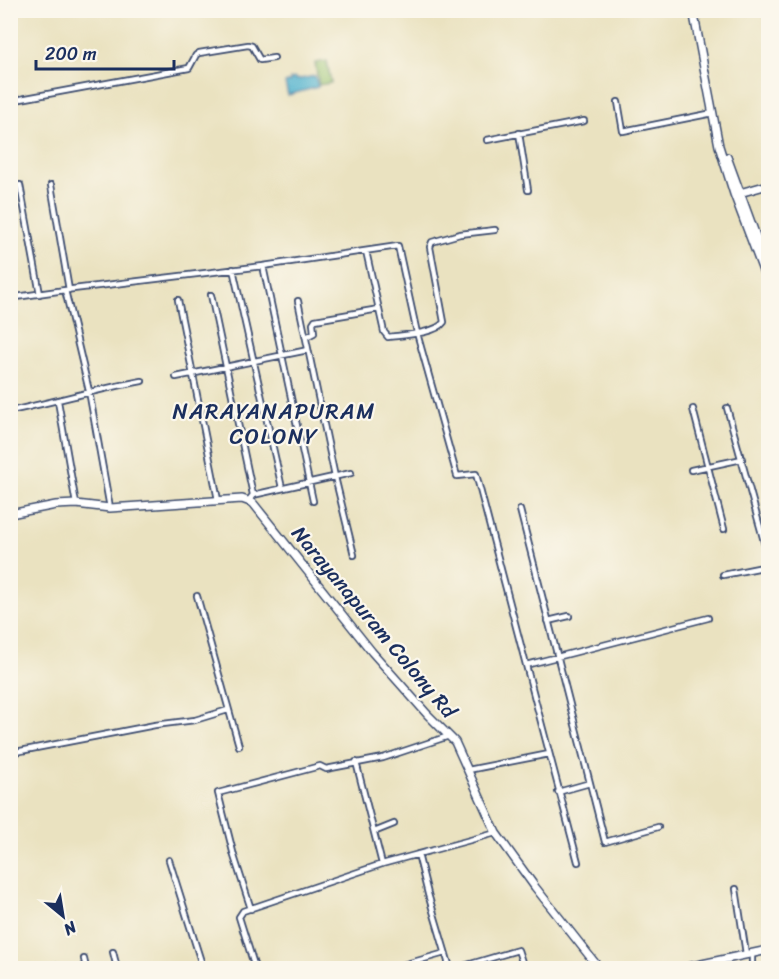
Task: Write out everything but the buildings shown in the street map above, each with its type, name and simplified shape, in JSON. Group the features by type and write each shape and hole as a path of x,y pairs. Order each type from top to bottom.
{"street":[{"path":"693,10 719,146 768,284"},
{"path":"698,10 724,146 736,194 768,269"},
{"path":"10,100 189,68 198,53 238,46 251,46 260,60 274,58"},
{"path":"618,102 623,131 713,113"},
{"path":"487,140 584,121"},
{"path":"519,133 528,190"},
{"path":"20,185 40,294"},
{"path":"51,185 67,290 110,508"},
{"path":"736,194 768,185"},
{"path":"366,251 384,332 388,337 417,333 437,329 444,322 430,247 432,243 460,234 495,230"},
{"path":"10,294 16,297 263,266 397,246 400,248 417,333 458,476 476,474 578,862"},
{"path":"263,266 313,501"},
{"path":"233,269 282,488"},
{"path":"211,295 227,366 251,498"},
{"path":"178,300 218,500"},
{"path":"298,301 354,555"},
{"path":"306,337 314,333 315,320 379,309"},
{"path":"176,376 308,350"},
{"path":"10,411 58,401 88,391 142,381"},
{"path":"58,401 76,504"},
{"path":"727,408 768,556"},
{"path":"693,409 724,529"},
{"path":"691,470 742,459"},
{"path":"10,514 56,505 76,504 110,508 251,498 282,488 351,473"},
{"path":"10,498 12,506"},
{"name":"Narayanapuram Colony Rd","path":"251,498 372,652 455,742 496,833 599,969"},
{"path":"520,510 605,842 658,827"},
{"path":"723,575 768,566"},
{"path":"197,596 239,746"},
{"path":"548,621 569,616"},
{"path":"526,665 708,618"},
{"path":"10,753 155,724 195,720 228,710"},
{"path":"251,909 218,794 320,766 326,769 383,758 450,736"},
{"path":"468,770 549,754"},
{"path":"356,762 382,864"},
{"path":"558,792 590,783"},
{"path":"768,811 766,812 768,821"},
{"path":"374,832 394,824"},
{"path":"255,969 239,917 241,912 382,864 496,833"},
{"path":"418,854 450,969"},
{"path":"169,860 203,969"},
{"path":"736,889 751,966"},
{"path":"457,969 518,950 524,969"},
{"path":"683,969 768,950"},
{"path":"113,952 117,969"},
{"path":"392,968 445,953"},
{"path":"747,954 751,966"},
{"path":"84,959 86,969"}],"green space":[{"path":"327,61 331,83 319,85 315,63"}],"water":[{"path":"315,76 318,87 288,95 285,83 291,81 290,79"}],"district":[{"name":"NARAYANAPURAM COLONY","path":"274,424"}]}
